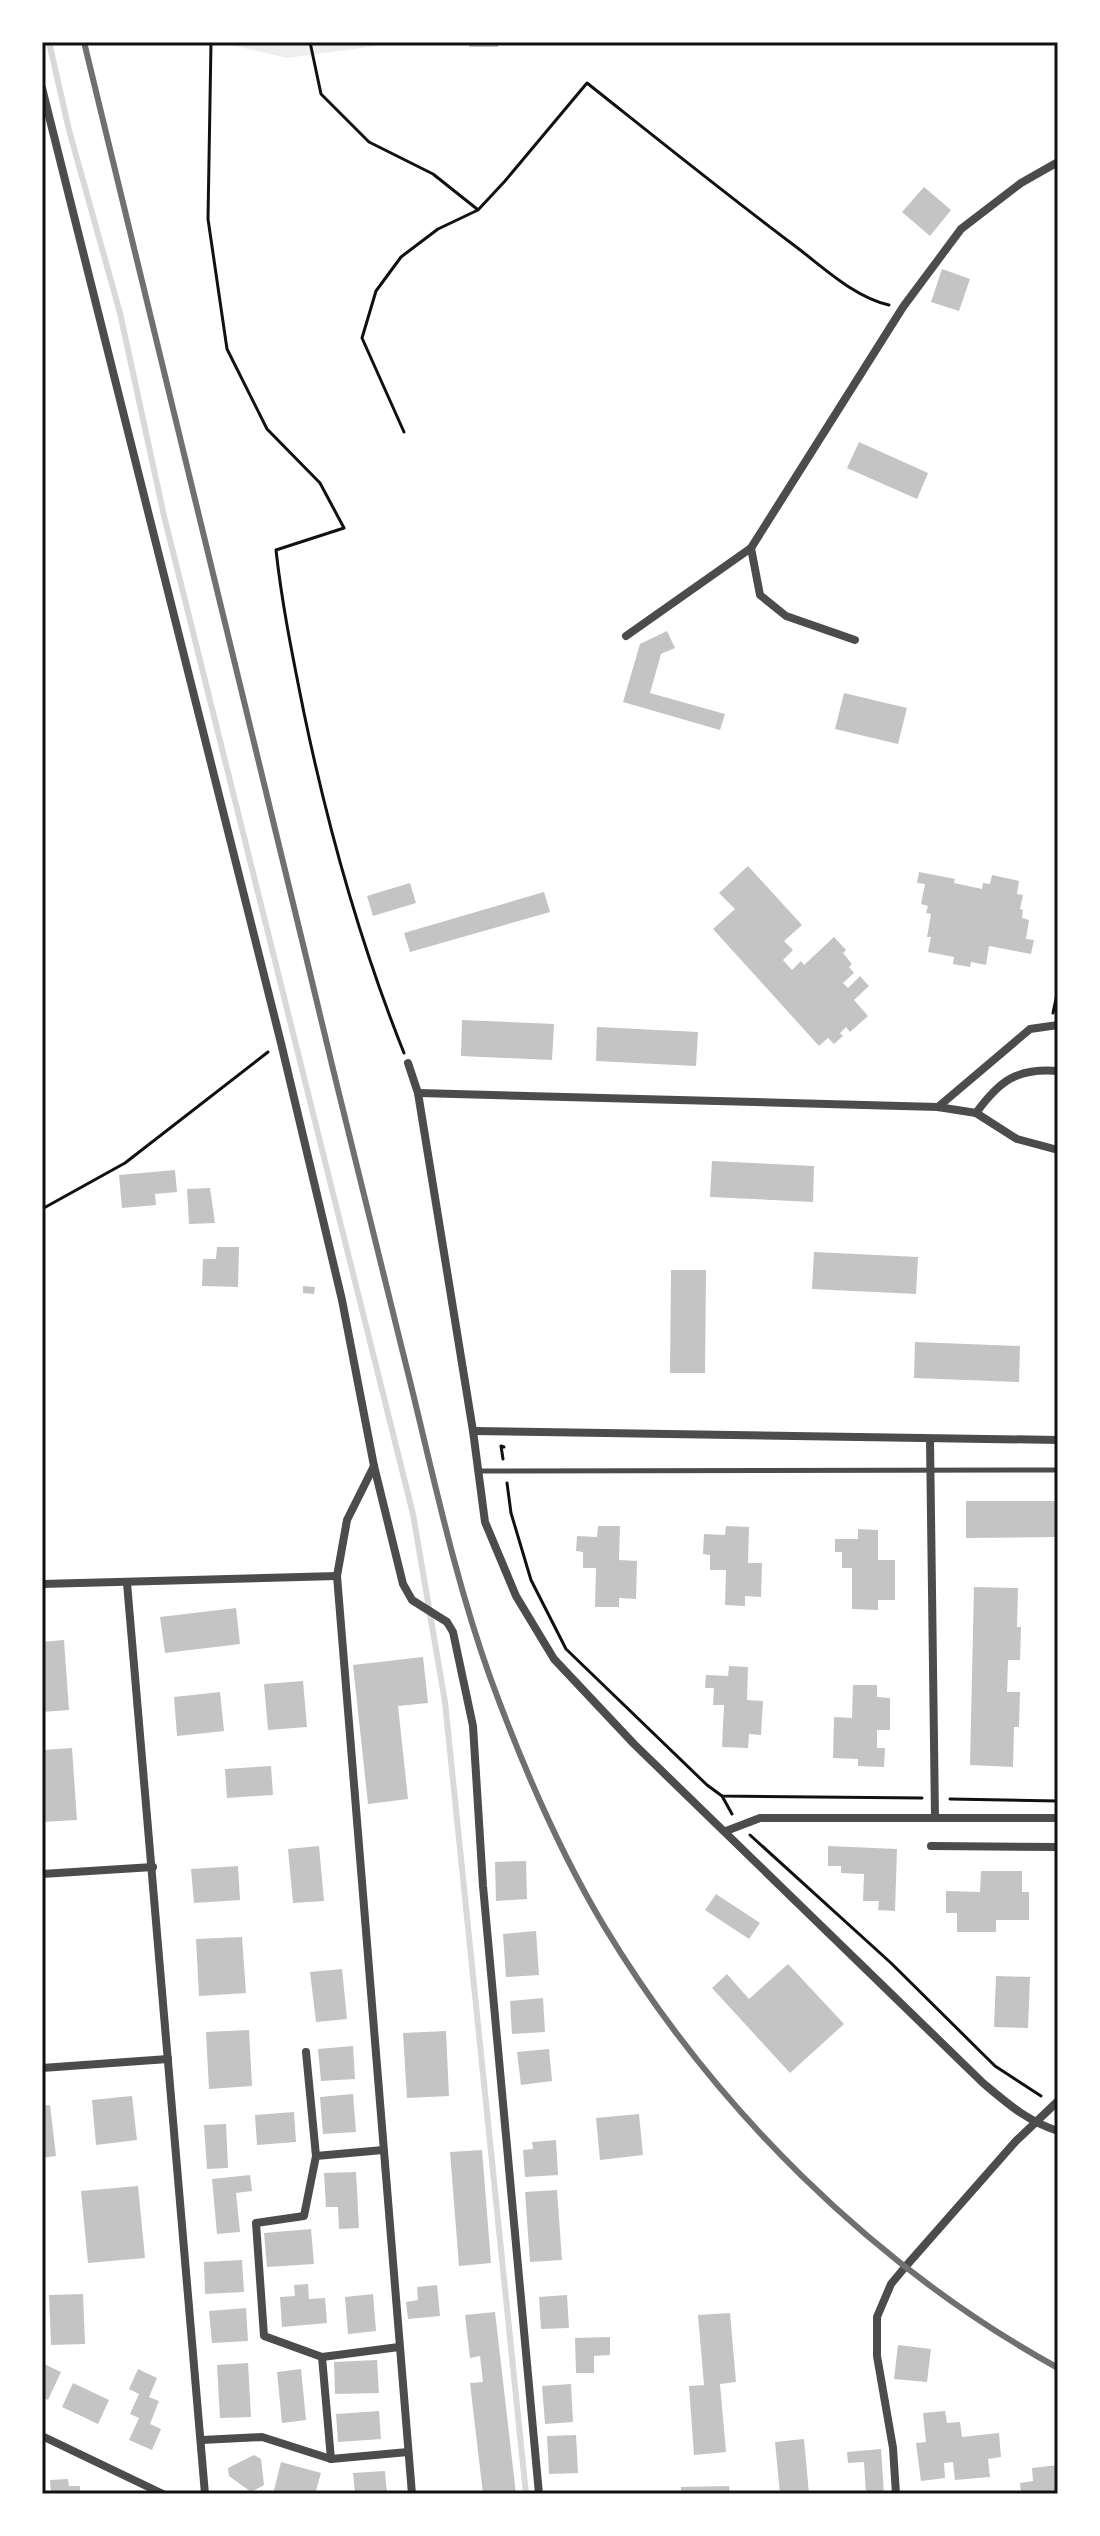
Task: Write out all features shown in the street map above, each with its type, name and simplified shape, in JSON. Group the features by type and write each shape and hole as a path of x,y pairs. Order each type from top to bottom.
{"street":[{"path":"42,88 281,1043 342,1300 374,1466 403,1584 412,1600 447,1622 453,1632 473,1726 483,1886 539,2494"},
{"path":"626,636 751,548 903,307 961,229 1021,183 1058,162"},
{"path":"751,548 760,595 786,616 855,640"},
{"path":"938,1107 1030,1029 1054,1026"},
{"path":"408,1063 418,1093 485,1522 516,1596 554,1659 634,1744 983,2083 1020,2115 1035,2124 1058,2131"},
{"path":"976,1113 994,1088 1015,1075 1040,1070 1058,1071"},
{"path":"418,1093 938,1107 976,1113 1017,1139 1058,1150"},
{"path":"473,1431 1058,1440"},
{"path":"930,1439 935,1818"},
{"path":"374,1466 347,1520 337,1576 412,2494"},
{"path":"42,1584 337,1576"},
{"path":"127,1583 205,2494"},
{"path":"726,1831 760,1818 1058,1818"},
{"path":"931,1846 1058,1847"},
{"path":"42,1874 153,1867"},
{"path":"306,2052 316,2156 304,2216 256,2223 264,2336 322,2357 399,2347"},
{"path":"42,2068 168,2059"},
{"path":"896,2494 893,2448 877,2356 877,2317 891,2284 906,2266 1016,2141 1056,2103"},
{"path":"316,2156 383,2150"},
{"path":"322,2357 331,2459"},
{"path":"42,2436 163,2494"},
{"path":"202,2440 262,2437 331,2459 408,2452"}],"lane":[{"path":"478,1471 1058,1470"}],"path":[{"path":"211,42 208,219 227,349 267,429 320,483 344,528 276,550 282,608 321,792 377,985 408,1063"},
{"path":"310,42 321,94 369,142 433,174 478,210"},
{"path":"404,432 362,338 376,291 401,257 438,229 478,210 587,83 838,278 872,301 903,307"},
{"path":"1054,1026 1058,989"},
{"path":"42,1209 125,1163 281,1043"},
{"path":"517,1447 501,1446 511,1513 531,1580 566,1649 722,1796 738,1825 891,1963 995,2066 1056,2103"},
{"path":"722,1796 1058,1801"}],"shaded area":[{"path":"218,42 405,42 287,58"}],"building":[{"path":"469,42 498,42 498,47 469,47"},
{"path":"924,187 951,210 930,236 902,212"},
{"path":"942,269 970,279 959,311 931,302"},
{"path":"859,442 928,473 917,499 847,468"},
{"path":"667,631 675,648 661,654 650,693 725,714 720,730 623,702 640,644"},
{"path":"844,693 907,708 898,744 835,729"},
{"path":"748,866 802,925 784,941 793,950 783,960 792,970 801,961 804,965 834,937 846,950 843,953 852,964 849,967 854,973 843,983 848,988 860,976 869,986 854,1000 868,1016 850,1032 846,1027 840,1033 843,1036 834,1044 828,1038 819,1046 713,929 735,909 719,893"},
{"path":"919,872 955,879 954,883 982,889 983,883 990,884 992,875 1019,881 1017,894 1023,895 1022,918 1029,920 1026,939 1034,940 1031,954 989,946 986,965 971,962 970,967 953,964 954,957 928,952 931,914 926,913 928,906 921,904 925,884 917,883"},
{"path":"410,883 416,903 373,916 367,896"},
{"path":"544,892 550,912 410,952 404,933"},
{"path":"462,1020 554,1024 552,1060 461,1056"},
{"path":"597,1027 698,1032 696,1066 596,1061"},
{"path":"712,1161 814,1166 813,1202 710,1197"},
{"path":"175,1170 177,1192 155,1194 156,1205 122,1208 119,1175"},
{"path":"210,1188 215,1223 189,1224 187,1189"},
{"path":"217,1247 239,1247 238,1287 202,1286 203,1259 216,1259"},
{"path":"814,1252 918,1257 916,1294 812,1289"},
{"path":"671,1270 706,1270 705,1373 670,1373"},
{"path":"303,1286 315,1287 314,1294 303,1293"},
{"path":"915,1342 1020,1346 1019,1382 914,1378"},
{"path":"966,1501 1058,1501 1058,1537 966,1538"},
{"path":"598,1526 620,1526 619,1560 637,1561 636,1599 619,1598 619,1607 595,1607 596,1568 583,1568 583,1552 576,1551 577,1536 597,1537"},
{"path":"726,1526 749,1527 748,1563 762,1563 761,1597 745,1596 745,1606 725,1605 726,1570 710,1570 710,1555 703,1554 704,1534 725,1535"},
{"path":"858,1529 878,1530 878,1560 895,1560 895,1600 878,1600 878,1610 852,1609 852,1568 842,1568 842,1552 835,1552 835,1539 858,1539"},
{"path":"974,1587 1018,1588 1020,1660 1008,1660 1007,1692 1020,1692 1019,1727 1014,1727 1013,1767 970,1765"},
{"path":"236,1608 240,1644 165,1653 160,1617"},
{"path":"64,1640 69,1710 42,1712 42,1642"},
{"path":"423,1657 428,1703 398,1706 408,1799 368,1804 353,1665"},
{"path":"729,1666 748,1667 747,1700 763,1701 761,1735 749,1734 748,1748 722,1747 724,1705 713,1705 714,1688 705,1688 706,1675 728,1676"},
{"path":"303,1681 307,1727 268,1730 264,1684"},
{"path":"853,1685 877,1685 877,1697 890,1698 890,1730 877,1730 877,1748 885,1748 884,1767 858,1766 858,1759 833,1758 834,1717 852,1718"},
{"path":"220,1692 224,1731 177,1736 174,1697"},
{"path":"72,1748 77,1820 42,1822 42,1750"},
{"path":"271,1766 273,1795 227,1798 225,1769"},
{"path":"319,1846 324,1901 293,1903 288,1849"},
{"path":"828,1846 897,1849 895,1911 878,1910 879,1901 863,1901 864,1874 841,1873 841,1866 828,1866"},
{"path":"526,1861 527,1899 496,1901 495,1862"},
{"path":"238,1866 240,1900 194,1903 191,1869"},
{"path":"981,1871 1022,1871 1022,1892 1029,1892 1029,1920 996,1920 996,1932 957,1932 957,1913 946,1913 946,1891 980,1892"},
{"path":"716,1894 760,1923 749,1939 705,1910"},
{"path":"536,1931 539,1975 506,1977 503,1934"},
{"path":"242,1937 246,1993 199,1996 196,1939"},
{"path":"788,1964 844,2024 790,2073 712,1988 727,1974 749,1999"},
{"path":"342,1969 347,2019 316,2022 310,1972"},
{"path":"996,1976 1030,1977 1028,2028 994,2027"},
{"path":"543,1998 545,2032 512,2034 510,2001"},
{"path":"249,2030 252,2086 209,2089 206,2032"},
{"path":"446,2031 449,2096 407,2098 403,2033"},
{"path":"353,2046 355,2079 321,2081 318,2049"},
{"path":"549,2049 552,2081 521,2085 517,2052"},
{"path":"353,2094 356,2132 323,2134 320,2097"},
{"path":"132,2096 137,2140 96,2145 92,2100"},
{"path":"50,2105 56,2156 42,2158 42,2106"},
{"path":"294,2112 296,2142 257,2145 255,2115"},
{"path":"639,2114 643,2155 600,2160 596,2118"},
{"path":"226,2124 228,2168 207,2169 204,2125"},
{"path":"556,2140 558,2175 525,2177 523,2150 533,2149 532,2142"},
{"path":"482,2150 491,2263 459,2266 450,2152"},
{"path":"356,2172 359,2228 339,2229 338,2207 326,2207 324,2173"},
{"path":"250,2175 252,2191 236,2193 240,2232 217,2234 212,2179"},
{"path":"138,2186 145,2258 88,2263 81,2191"},
{"path":"557,2190 562,2260 530,2262 525,2192"},
{"path":"311,2229 314,2264 267,2267 264,2233"},
{"path":"242,2260 244,2292 205,2294 204,2262"},
{"path":"308,2284 309,2299 325,2298 327,2323 282,2327 280,2297 295,2296 294,2285"},
{"path":"437,2285 440,2316 408,2319 406,2302 418,2300 417,2287"},
{"path":"83,2294 85,2344 51,2345 49,2295"},
{"path":"373,2294 376,2331 348,2334 345,2297"},
{"path":"567,2295 569,2328 541,2329 539,2297"},
{"path":"246,2308 248,2341 212,2343 209,2311"},
{"path":"495,2312 516,2494 483,2494 470,2383 483,2382 480,2356 470,2358 465,2315"},
{"path":"730,2313 736,2382 720,2384 726,2452 694,2455 689,2386 704,2385 698,2315"},
{"path":"610,2337 610,2355 594,2356 594,2373 576,2373 575,2338"},
{"path":"898,2345 931,2349 927,2382 894,2379"},
{"path":"377,2360 379,2393 335,2394 334,2362"},
{"path":"42,2363 61,2372 48,2400 42,2397"},
{"path":"248,2363 251,2417 220,2418 217,2365"},
{"path":"138,2369 157,2378 149,2397 159,2401 150,2424 161,2429 152,2450 129,2440 139,2418 130,2414 139,2394 129,2389"},
{"path":"301,2369 306,2420 282,2423 277,2372"},
{"path":"73,2383 109,2400 98,2424 62,2407"},
{"path":"571,2384 573,2422 545,2424 542,2386"},
{"path":"379,2411 381,2439 338,2442 336,2414"},
{"path":"945,2411 947,2423 960,2422 962,2437 999,2433 1001,2457 988,2459 990,2477 955,2480 953,2462 944,2463 945,2478 921,2481 916,2443 926,2442 923,2413"},
{"path":"576,2435 578,2473 549,2474 547,2436"},
{"path":"804,2439 809,2494 780,2494 775,2442"},
{"path":"881,2449 884,2494 866,2494 864,2462 848,2463 847,2452"},
{"path":"254,2455 261,2459 264,2485 251,2492 229,2476 228,2468"},
{"path":"281,2462 321,2473 315,2494 273,2494"},
{"path":"1058,2465 1058,2494 1021,2494 1020,2483 1033,2481 1032,2468"},
{"path":"385,2471 387,2494 355,2494 353,2473"},
{"path":"68,2479 69,2486 80,2486 80,2494 51,2494 50,2480"},
{"path":"729,2486 730,2494 681,2494 681,2487"}],"waterway":[{"path":"49,42 69,130 120,313 164,516 413,1514 445,1702 526,2494"}],"railway":[{"path":"84,42 442,1514 476,1637 528,1773 571,1867 604,1926 647,1993 695,2057 747,2118 802,2177 924,2281 990,2327 1058,2368"}]}
